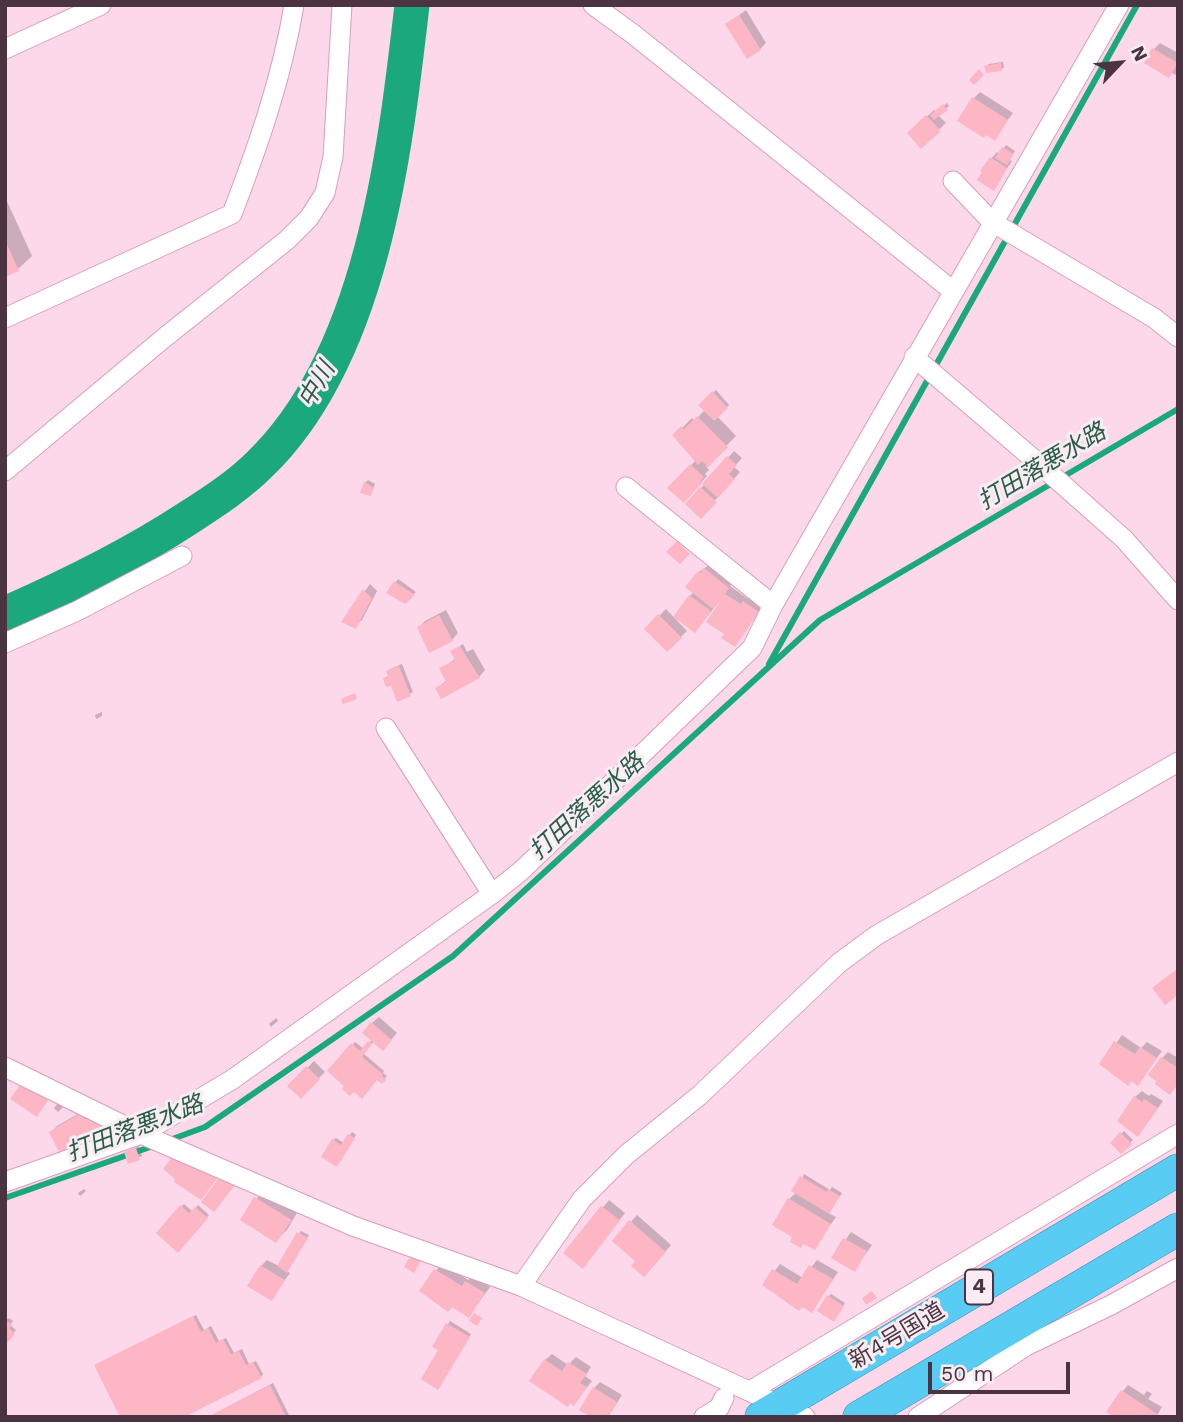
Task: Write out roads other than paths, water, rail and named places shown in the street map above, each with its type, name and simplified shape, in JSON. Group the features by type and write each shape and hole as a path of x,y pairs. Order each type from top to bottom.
{"highway":[{"name":"新4号国道","path":"774,1407 1178,1170"},
{"name":"4","path":"859,1417 1001,1347 1178,1229"}],"street":[{"path":"5,50 101,5"},
{"path":"5,318 232,214 265,127 294,5"},
{"path":"5,471 164,338 287,240 309,218 325,193 333,157 342,5"},
{"path":"593,5 633,34 953,291"},
{"path":"5,1182 141,1134 233,1079 492,894 521,871 752,648 914,357 1119,5"},
{"path":"953,181 992,222 1154,318 1178,337"},
{"path":"914,357 1124,539 1178,600"},
{"path":"626,487 773,606"},
{"path":"5,643 77,611 182,556"},
{"path":"386,728 492,894"},
{"path":"521,1286 582,1199 626,1155 700,1095 838,963 877,935 1178,762"},
{"path":"5,1067 141,1134 353,1226 521,1286 774,1407 1178,1134"},
{"path":"918,1417 953,1396 984,1371 1001,1347 1178,1268"},
{"path":"704,1417 719,1408 724,1398"}],"waterway":[{"name":"中川","path":"5,614 121,558 207,506 252,472 298,419 329,368 353,310 372,249 397,124 412,5"},
{"path":"769,664 1137,5"},
{"name":"打田落悪水路","path":"167,1141 205,1127 453,956 820,620 1178,409"},
{"name":"打田落悪水路","path":"5,1198 153,1146"}]}
